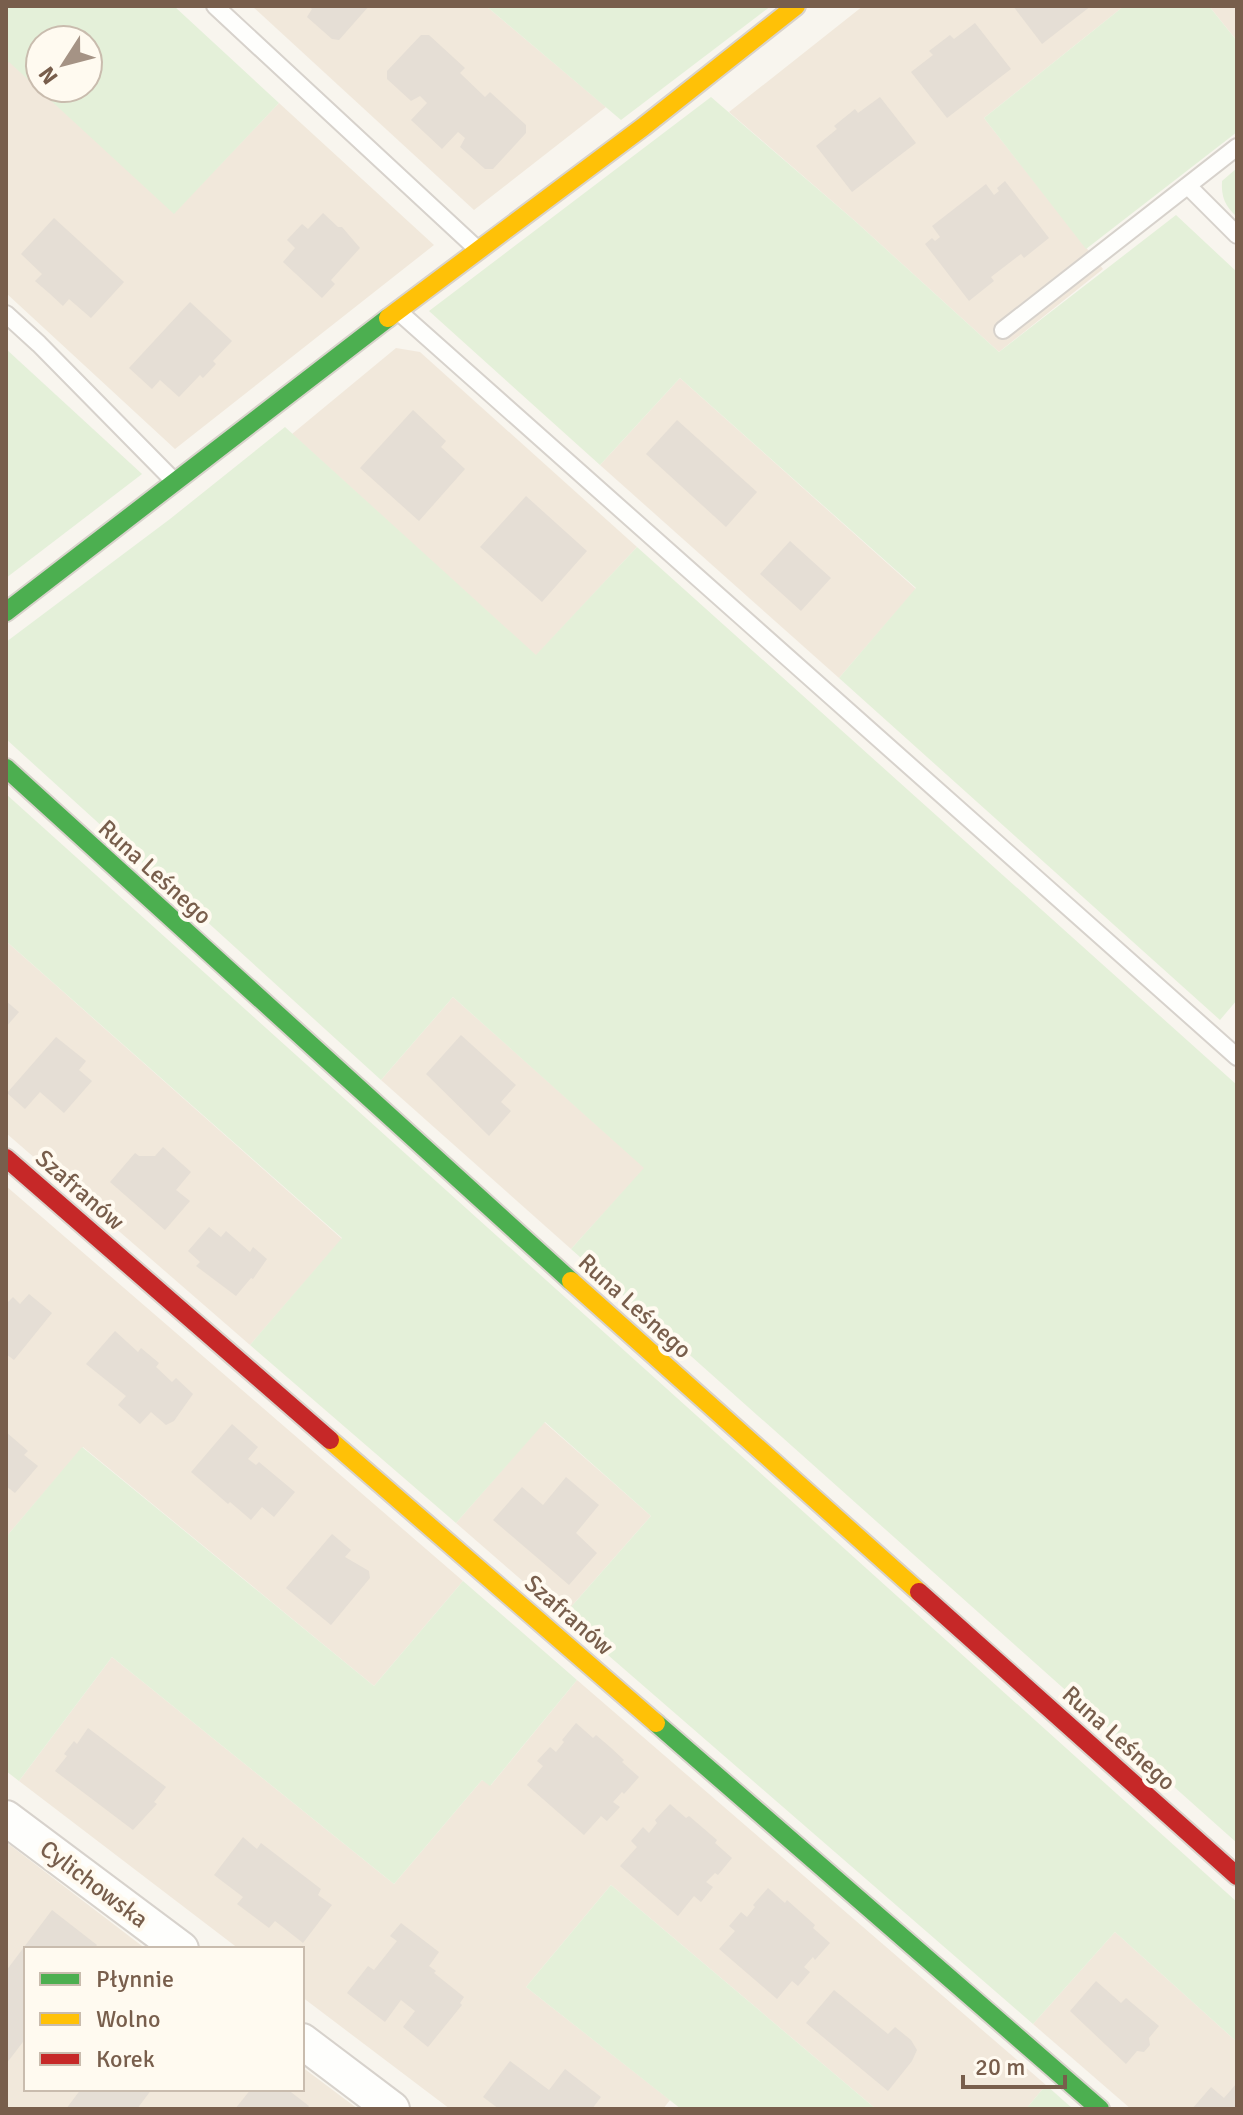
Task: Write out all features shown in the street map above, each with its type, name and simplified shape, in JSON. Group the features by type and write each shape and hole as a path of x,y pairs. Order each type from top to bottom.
{"street":[{"path":"6,612 477,249 643,127 796,6"},
{"name":"Runa Leśnego","path":"6,768 403,1131 1237,1876"},
{"name":"Szafranów","path":"6,1158 1100,2109"},
{"name":"Cylichowska","path":"6,1818 178,1947"},
{"path":"304,2043 392,2109"}],"lane":[{"path":"215,6 477,249"},
{"path":"1003,330 1237,147"},
{"path":"1188,186 1237,235"},
{"path":"398,311 1237,1057"},
{"path":"6,314 175,482"}],"shaded area":[{"path":"252,6 486,6 606,107 474,210"},
{"path":"863,6 1124,6 984,118 1103,269 999,352 729,112"},
{"path":"1209,6 1237,6 1237,41"},
{"path":"9,61 24,75 24,104 56,104 174,213 279,103 434,245 175,449 6,293 6,64"},
{"path":"396,348 420,352 637,547 536,656 292,434"},
{"path":"680,378 916,589 839,678 600,465"},
{"path":"6,941 342,1239 250,1345 6,1133"},
{"path":"453,997 645,1168 571,1249 381,1080"},
{"path":"6,1186 463,1581 374,1686 83,1447 6,1537"},
{"path":"544,1422 651,1516 563,1616 456,1523"},
{"path":"112,1657 394,1884 482,1780 491,1785 577,1680 1046,2085 1026,2109 876,2109 611,1885 526,1987 670,2100 663,2109 450,2109 304,1999 304,1947 236,1947 19,1781"},
{"path":"6,1842 143,1947 24,1947 24,2091 304,2091 304,2068 358,2109 6,2109"},
{"path":"1115,1932 1237,2042 1237,2109 1131,2109 1033,2024"}],"green space":[{"path":"6,6 174,6 279,103 174,214 55,104 104,104 104,24 24,24 24,76 9,62 6,64"},
{"path":"486,6 771,6 621,120"},
{"path":"1124,6 1209,6 1237,41 1237,132 1086,249 984,118"},
{"path":"711,97 855,221 999,352 1176,215 1237,272 1237,1000 1220,1020 839,678 916,588 680,378 600,465 429,311"},
{"path":"1237,168 1237,217 1223,197 1222,181"},
{"path":"6,349 142,474 6,578"},
{"path":"285,427 536,655 637,547 1237,1085 1237,1843 571,1249 644,1168 453,997 381,1080 6,739 6,642 170,519"},
{"path":"6,794 1237,1902 1237,2042 1115,1932 1033,2024 563,1616 651,1516 545,1422 456,1523 250,1345 342,1238 6,941"},
{"path":"82,1447 374,1686 463,1581 577,1680 490,1786 482,1780 394,1884 112,1657 19,1781 6,1771 6,1537"},
{"path":"611,1885 876,2109 681,2109 526,1987"},
{"path":"1046,2085 1073,2109 1026,2109"}],"building":[{"path":"308,6 369,6 339,40 332,39 307,17 312,9"},
{"path":"1013,6 1091,6 1042,44"},
{"path":"975,23 1011,69 947,118 911,72 933,55 929,51 950,35 954,39"},
{"path":"421,35 429,35 465,68 460,73 485,97 490,92 526,125 526,133 493,169 485,169 460,147 465,138 458,132 442,149 411,120 427,103 420,96 411,101 387,79 387,71"},
{"path":"880,97 916,143 852,192 816,146 855,109 858,113"},
{"path":"1005,181 1049,238 1024,258 1021,254 991,277 994,281 969,301 925,244 932,238 935,241 940,237 932,226 986,184 994,195"},
{"path":"323,213 342,227 360,248 331,280 335,284 322,298 283,262 295,248 287,240 302,224 308,229"},
{"path":"54,218 124,282 91,318 69,299 63,306 35,281 42,274 21,254"},
{"path":"190,302 232,341 213,361 216,364 203,378 200,375 179,397 160,380 152,389 129,368"},
{"path":"413,410 446,441 441,447 465,469 419,521 360,468"},
{"path":"677,420 757,492 726,527 646,454"},
{"path":"526,496 587,551 542,602 480,547"},
{"path":"790,541 831,578 801,611 760,574"},
{"path":"6,1001 19,1012 6,1027"},
{"path":"461,1035 516,1085 501,1102 511,1111 489,1136 426,1074"},
{"path":"56,1037 86,1061 79,1070 92,1081 64,1113 40,1092 25,1109 7,1093"},
{"path":"163,1147 191,1172 176,1190 190,1201 165,1230 110,1182 135,1153 155,1156"},
{"path":"209,1227 221,1237 226,1231 250,1252 253,1247 267,1259 236,1296 196,1266 200,1262 188,1251"},
{"path":"29,1294 52,1313 14,1360 6,1354 6,1300 8,1302 13,1297 20,1304"},
{"path":"115,1331 138,1352 141,1348 159,1363 156,1367 172,1382 176,1378 193,1394 174,1421 166,1425 151,1412 140,1424 118,1405 126,1396 86,1364"},
{"path":"232,1424 258,1447 248,1459 256,1465 259,1462 295,1492 274,1517 262,1507 251,1520 191,1472"},
{"path":"6,1432 28,1451 24,1455 38,1466 15,1493 6,1486"},
{"path":"566,1477 599,1505 576,1533 597,1553 569,1585 493,1520 522,1487 543,1505"},
{"path":"332,1534 351,1550 345,1557 369,1571 370,1578 331,1625 286,1588"},
{"path":"576,1723 593,1738 596,1735 610,1747 639,1777 613,1802 620,1807 607,1821 601,1816 584,1835 527,1785 543,1766 537,1761 550,1747 556,1752"},
{"path":"88,1728 166,1787 154,1802 157,1804 133,1830 55,1771 67,1756 64,1754 74,1741 77,1744"},
{"path":"670,1804 717,1840 715,1843 732,1858 718,1875 715,1873 706,1882 713,1887 701,1902 694,1896 678,1916 620,1866 637,1847 631,1841 643,1827 649,1833 657,1823 655,1820"},
{"path":"243,1837 257,1849 261,1843 321,1889 318,1895 332,1905 303,1943 275,1921 269,1928 237,1904 243,1897 214,1875"},
{"path":"768,1888 785,1903 787,1900 830,1943 804,1967 810,1972 798,1986 792,1981 777,1999 719,1949 735,1931 729,1926 741,1912 747,1917"},
{"path":"52,1910 97,1945 96,1947 24,1947"},
{"path":"401,1923 439,1952 429,1966 464,1997 460,2003 462,2005 428,2047 403,2027 415,2011 401,2000 385,2022 347,1993 368,1966 374,1970 397,1941 390,1936"},
{"path":"24,1947 24,2041 6,2064 6,1971"},
{"path":"1096,1981 1121,2003 1126,1998 1159,2026 1149,2038 1150,2045 1144,2052 1137,2051 1126,2064 1070,2011"},
{"path":"834,1990 888,2034 895,2027 911,2040 917,2050 888,2091 806,2023"},
{"path":"510,2061 549,2090 565,2069 601,2097 592,2109 499,2109 483,2097"},
{"path":"1237,2083 1237,2109 1192,2109 1211,2087 1224,2098"},
{"path":"80,2091 150,2091 137,2109 66,2109"},
{"path":"249,2091 290,2091 309,2106 307,2109 235,2109"}],"traffic: fast":[{"path":"6,612 388,318"},
{"path":"6,768 571,1281"},
{"path":"656,1723 1100,2109"}],"traffic: slow":[{"path":"388,318 643,127 796,6"},
{"path":"571,1281 919,1592"},
{"path":"330,1440 656,1723"}],"traffic: jam":[{"path":"6,1158 330,1440"},
{"path":"919,1592 1237,1876"}]}
